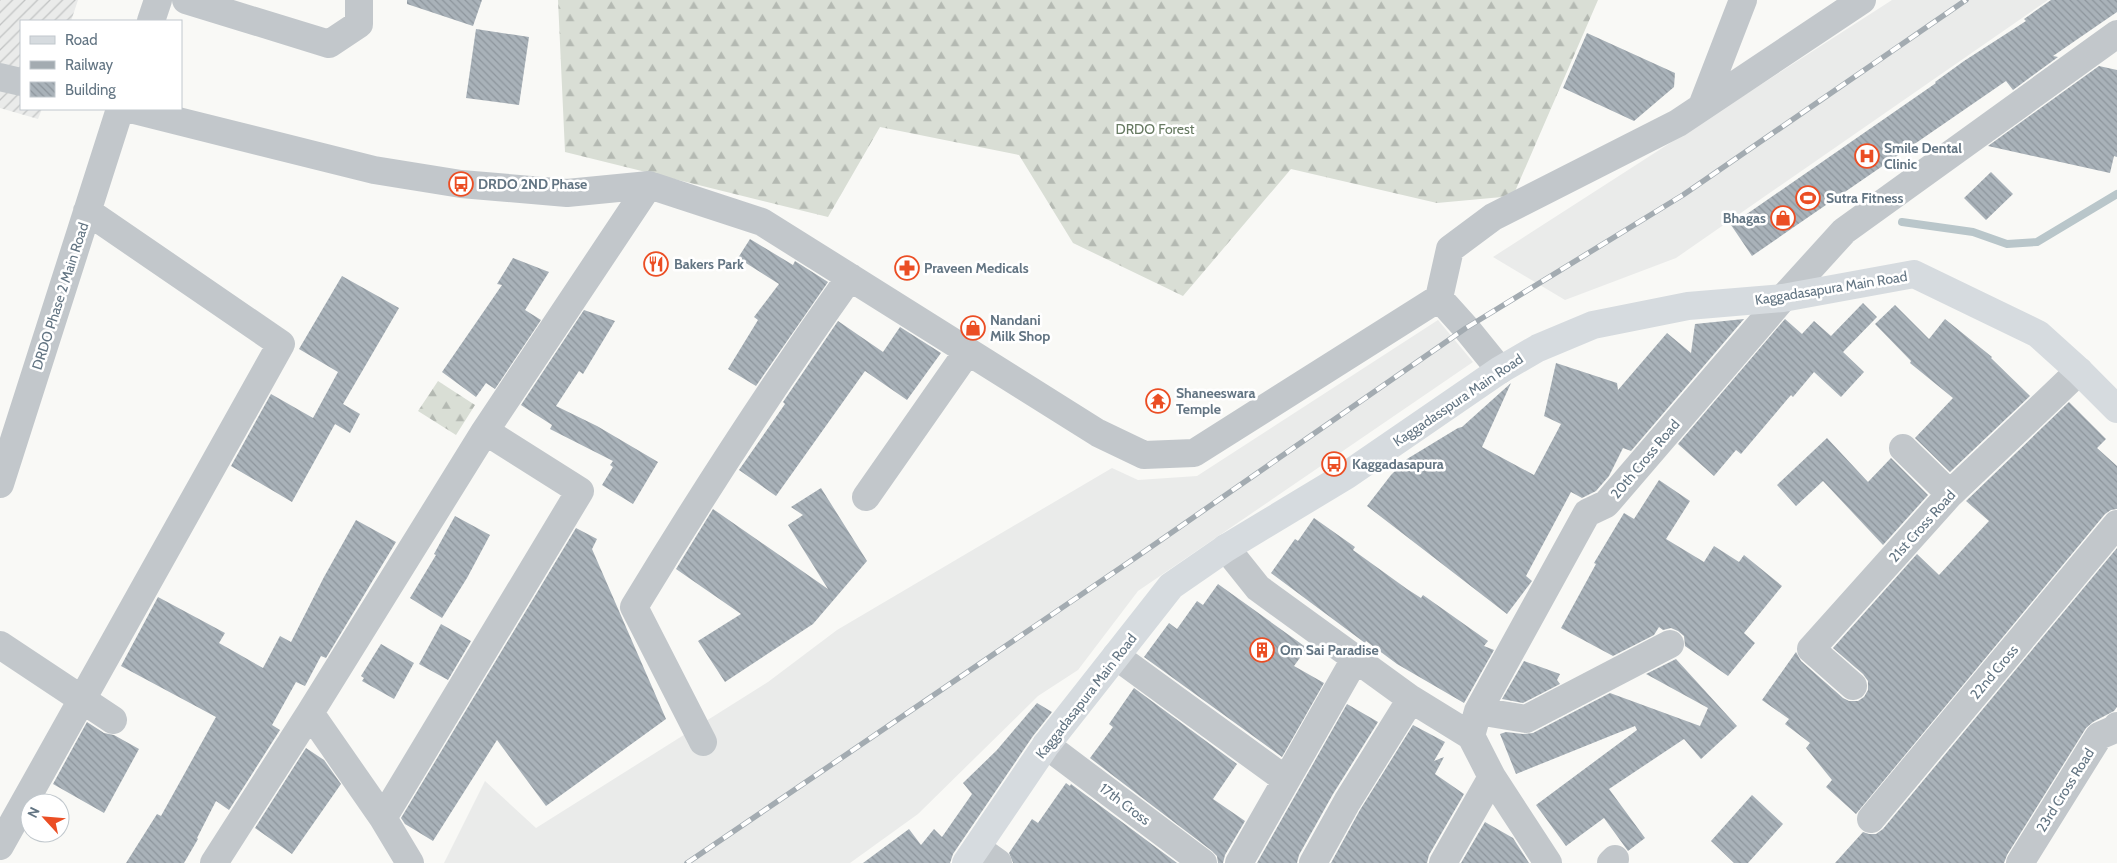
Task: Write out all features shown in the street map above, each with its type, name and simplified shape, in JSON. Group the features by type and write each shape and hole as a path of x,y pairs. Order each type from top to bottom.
{"main road":[{"name":"Kaggadasapura Main Road","path":"1593,325 1688,306 1783,298 1914,274 2038,334 2114,400"},
{"name":"Kaggadasspura Main Road","path":"1226,548 1347,474 1500,370 1538,348 1593,325"},
{"name":"Kaggadasapura Main Road","path":"981,858 1046,745 1171,586 1226,548"}],"street":[{"path":"151,20 158,0"},
{"path":"186,0 329,44 359,24 358,0"},
{"path":"1702,106 1743,0"},
{"path":"134,110 374,170 461,184 567,193 648,185 762,222 1098,432 1144,455 1194,453 1438,298 1450,249 1493,218 1678,123 1862,0"},
{"name":"20th Cross Road","path":"1475,723 1587,513 1606,504 1783,298 1844,231 2113,40"},
{"path":"0,77 20,82"},
{"name":"DRDO Phase 2 Main Road","path":"0,484 120,110"},
{"path":"214,863 310,713 485,431 648,185"},
{"path":"0,846 281,344 87,211"},
{"path":"703,742 634,607 676,538 812,330 850,278"},
{"path":"1438,298 1466,328 1500,370"},
{"path":"866,497 968,351"},
{"name":"21st Cross Road","path":"1853,686 1811,649 1950,494 2079,371"},
{"path":"383,818 580,491 485,431"},
{"path":"1903,448 1950,494"},
{"name":"22nd Cross","path":"1871,819 2117,524"},
{"path":"1226,548 1258,588 1411,699 1475,723 1526,719 1670,644"},
{"path":"0,645 113,720"},
{"path":"1116,656 1286,780"},
{"path":"1239,863 1355,659"},
{"path":"1313,863 1347,802 1411,699"},
{"path":"310,713 383,818 410,863"},
{"path":"1475,723 1492,777 1548,863"},
{"name":"23rd Cross Road","path":"2020,863 2099,736 2117,726"},
{"name":"17th Cross","path":"1046,745 1203,863"},
{"path":"1443,863 1492,777"}],"shaded area":[{"path":"0,0 78,0 71,20 20,20 20,110 42,110 38,119 0,108"},
{"path":"1892,0 2048,0 1676,258 1565,300 1493,257"},
{"path":"1438,320 1473,362 1138,591 1078,670 1038,696 918,814 850,863 444,863 485,781 536,828 768,682 837,630 1112,468 1138,480 1197,476"}],"green space":[{"name":"DRDO Forest","path":"558,0 1598,0 1513,196 1437,203 1291,169 1183,296 1073,243 1019,155 880,127 828,217 565,152"},
{"path":"438,381 475,405 456,435 418,411"}],"building":[{"path":"407,0 482,0 473,26 407,4"},
{"path":"2051,0 2117,0 2117,12 2053,56 2058,57 2013,90 2006,81 1752,256 1731,225 1936,83 1964,61 2026,21 2024,19"},
{"path":"476,29 529,37 519,105 466,98"},
{"path":"1587,33 1675,73 1674,87 1634,121 1563,88"},
{"path":"2099,66 2117,70 2117,157 2114,156 2110,173 1988,146"},
{"path":"1991,172 2013,194 1986,220 1964,198"},
{"path":"750,239 793,265 795,261 828,282 756,386 728,369 758,320 754,317 779,284 738,258"},
{"path":"513,258 549,272 525,310 541,320 495,389 486,383 476,397 442,372 502,285 497,284"},
{"path":"342,276 399,308 343,404 360,414 350,433 335,424 292,502 231,466 271,394 313,418 338,372 299,349"},
{"path":"1863,303 1877,317 1843,352 1864,372 1841,397 1814,372 1793,397 1791,395 1741,454 1736,450 1714,476 1678,444 1785,319 1802,334 1814,321 1831,336"},
{"path":"1895,305 1929,339 1945,319 1992,357 2030,396 1950,472 1915,438 1953,398 1910,363 1911,361 1875,324"},
{"path":"584,310 615,321 583,374 579,371 556,406 597,426 658,462 633,504 602,485 613,467 610,465 613,461 550,429 552,425 521,405"},
{"path":"1744,319 1631,451 1623,448 1609,476 1596,491 1582,498 1571,492 1526,576 1532,581 1507,614 1367,506 1391,475 1407,459 1462,427 1511,383 1482,447 1534,475 1561,424 1544,416 1556,363 1617,383 1618,390 1667,333 1691,353 1695,324"},
{"path":"838,321 883,352 900,327 941,353 907,400 865,371 776,496 739,470 785,404 783,402"},
{"path":"2069,402 2106,439 2097,448 2117,466 2117,509 2105,514 1856,814 1826,787 1832,780 1806,748 1810,743 1785,724 1789,719 1762,700 1796,652 1801,661 1843,698 1849,701 1858,701 1864,697 1868,690 1868,681 1863,674 1833,648 1917,554 1939,575 1989,521 1966,501"},
{"path":"1827,438 1868,482 1891,458 1928,495 1883,545 1823,481 1796,506 1777,485"},
{"path":"1659,480 1690,501 1666,539 1704,562 1714,546 1739,562 1744,555 1782,586 1744,633 1755,643 1728,676 1685,646 1684,636 1671,628 1663,630 1659,627 1654,635 1613,656 1561,628 1596,564 1594,563 1624,513 1634,519"},
{"path":"821,488 867,561 813,624 725,682 698,641 741,614 676,569 713,509 828,589 788,525 803,515 791,507"},
{"path":"455,516 490,535 467,578 442,618 410,598 436,555 434,554"},
{"path":"1314,518 1355,547 1353,550 1407,589 1421,598 1423,595 1488,641 1484,646 1494,650 1464,703 1397,664 1366,641 1365,643 1271,573 1295,539 1298,541"},
{"path":"356,520 396,542 326,658 321,656 305,686 296,682 272,725 280,730 229,810 216,801 184,863 126,863 157,814 161,816 216,717 121,666 158,597 225,633 219,643 263,668 280,636 291,642"},
{"path":"576,528 597,539 592,549 666,719 546,806 497,740 433,841 405,824 401,818"},
{"path":"2117,548 2117,707 2114,711 2086,728 2007,855 2004,863 1835,863 1863,832 1876,834 1883,829"},
{"path":"1218,584 1307,648 1294,666 1324,683 1282,757 1144,657 1169,623 1177,629 1197,601 1203,605"},
{"path":"441,624 471,641 448,680 419,664"},
{"path":"381,644 414,663 394,699 362,681 364,678 361,676"},
{"path":"1676,659 1737,726 1701,759 1684,739 1609,789 1645,838 1628,851 1604,818 1566,846 1536,805 1637,730 1635,726 1516,774 1500,734 1506,732 1533,733 1610,693 1700,726 1708,708 1646,674"},
{"path":"1524,661 1560,674 1557,680 1560,684 1523,703 1502,699"},
{"path":"1134,688 1237,764 1213,799 1245,821 1225,855 1223,863 1218,863 1217,856 1212,851 1090,758 1113,727 1109,724"},
{"path":"1037,703 1052,712 1033,736 953,854 950,863 863,863 909,829 921,845 934,829 942,837 972,794 963,783 997,750"},
{"path":"1347,704 1378,722 1333,794 1299,855 1297,863 1257,863"},
{"path":"87,722 104,733 114,735 139,749 104,813 53,784"},
{"path":"1413,725 1445,742 1434,761 1444,757 1435,774 1464,794 1429,855 1427,863 1331,863 1360,810"},
{"path":"306,748 324,760 341,784 292,854 255,828"},
{"path":"1066,783 1070,786 1071,784 1177,863 1013,863 1009,853 1032,819 1038,823"},
{"path":"1752,795 1783,824 1748,863 1734,863 1711,841"},
{"path":"1485,822 1513,838 1529,863 1461,863"}],"waterway":[{"path":"1902,222 1973,232 2007,244 2037,242 2117,194"}],"railway":[{"path":"687,863 1135,558 1466,328 1683,195 1966,0"}],"place":[{"name":"Smile Dental Clinic","path":"1867,156"},
{"name":"DRDO 2ND Phase","path":"461,184"},
{"name":"Sutra Fitness","path":"1808,198"},
{"name":"Bhagas","path":"1783,218"},
{"name":"Bakers Park","path":"656,264"},
{"name":"Praveen Medicals","path":"907,268"},
{"name":"Nandani Milk Shop","path":"973,328"},
{"name":"Shaneeswara Temple","path":"1158,401"},
{"name":"Kaggadasapura","path":"1334,464"},
{"name":"Om Sai Paradise","path":"1262,650"}]}
